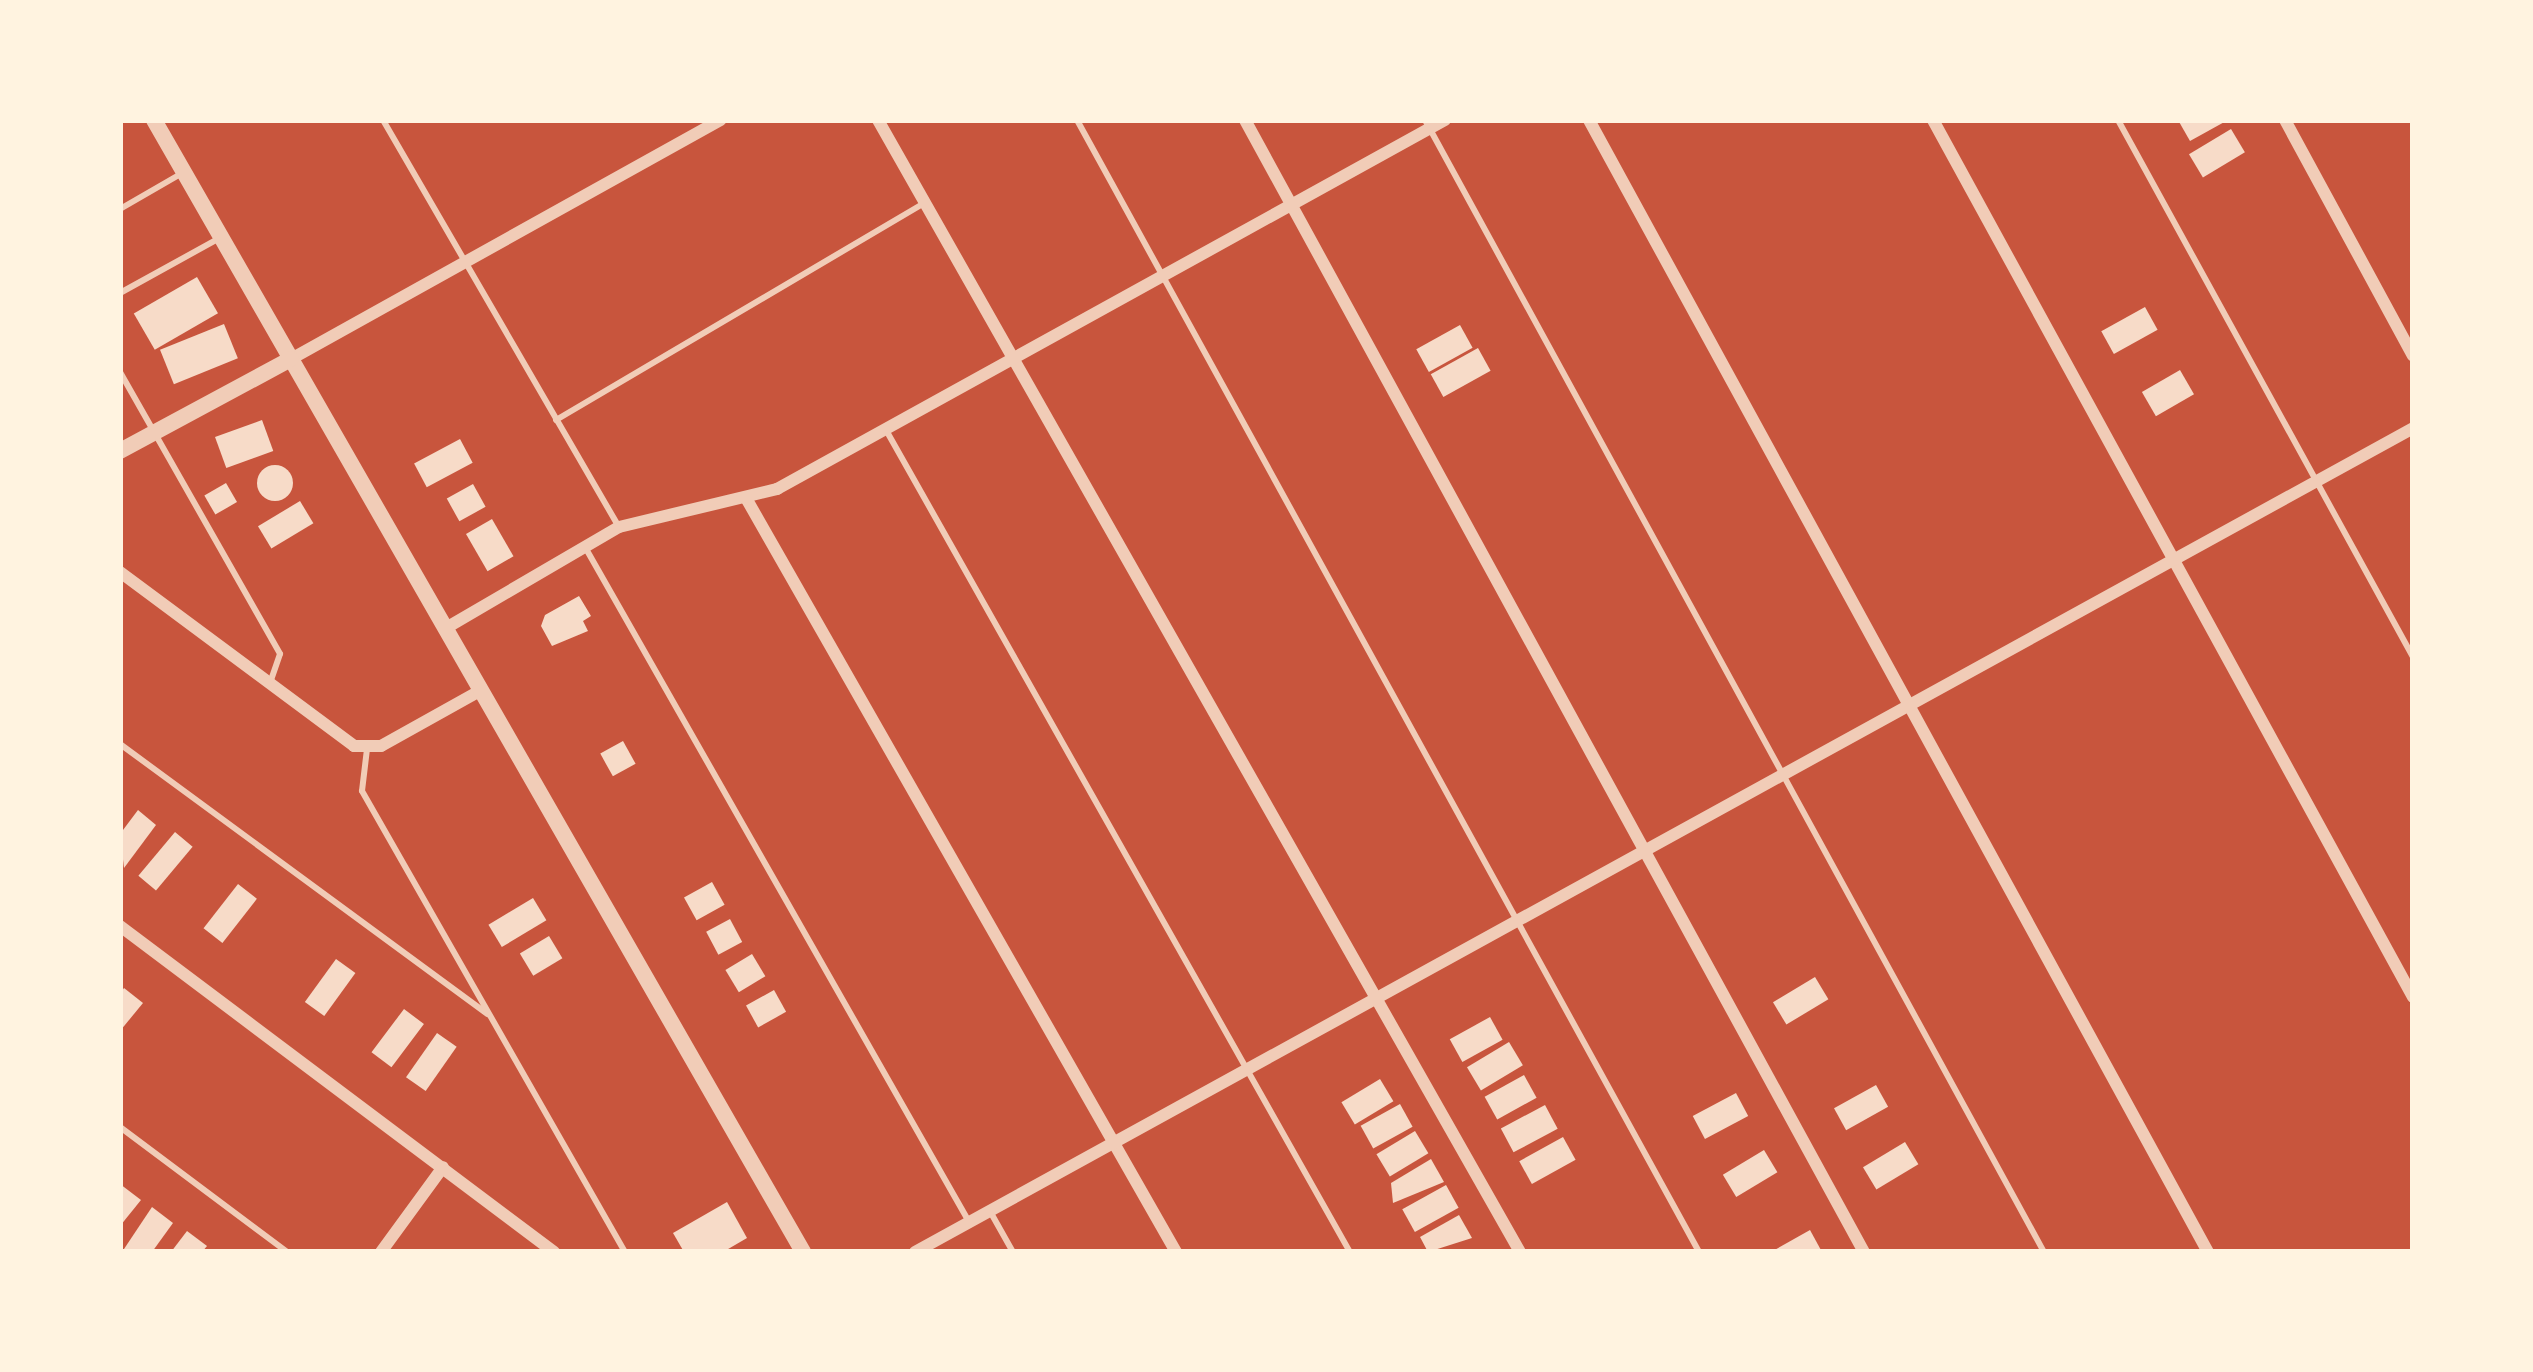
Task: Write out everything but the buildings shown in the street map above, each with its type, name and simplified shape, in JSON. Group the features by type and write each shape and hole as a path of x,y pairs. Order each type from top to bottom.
{"street":[{"path":"154,120 803,1252"},
{"path":"120,451 721,120"},
{"path":"878,120 1380,996 1520,1252"},
{"path":"1245,120 1864,1252"},
{"path":"446,628 619,527 746,498 886,430 1292,205 1427,124 1445,120"},
{"path":"1589,120 2208,1252"},
{"path":"1933,120 2413,997"},
{"path":"2284,120 2413,356"},
{"path":"915,1252 2413,428"},
{"path":"746,498 1176,1252"},
{"path":"120,572 367,749 481,690"},
{"path":"120,926 554,1252"},
{"path":"381,1252 443,1167"}],"lane":[{"path":"383,120 619,527"},
{"path":"1077,120 1699,1252"},
{"path":"2118,120 2413,657"},
{"path":"1427,124 2044,1252"},
{"path":"120,209 184,172"},
{"path":"556,420 925,203"},
{"path":"120,293 221,237"},
{"path":"120,372 280,654 270,683"},
{"path":"886,430 1351,1252"},
{"path":"585,547 969,1222"},
{"path":"120,744 490,1016"},
{"path":"367,749 362,791 625,1252"},
{"path":"120,1127 287,1252"},
{"path":"990,1210 1013,1252"}]}
